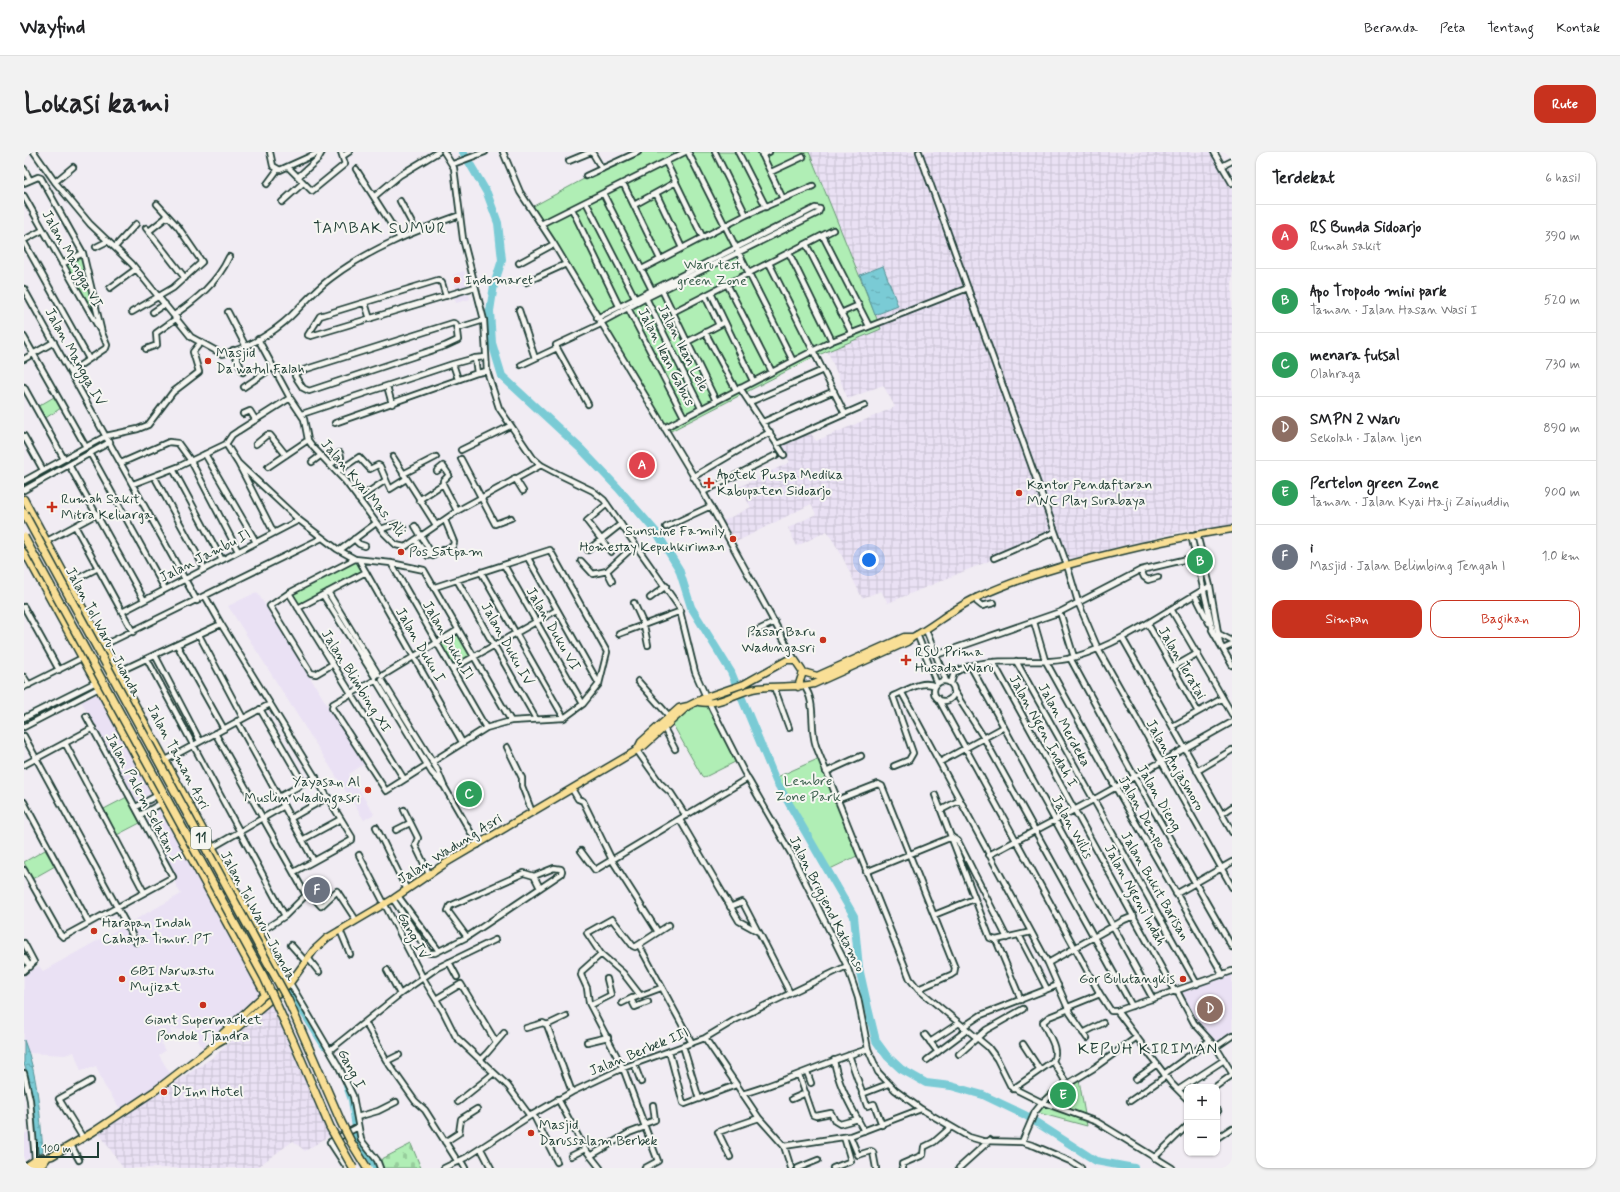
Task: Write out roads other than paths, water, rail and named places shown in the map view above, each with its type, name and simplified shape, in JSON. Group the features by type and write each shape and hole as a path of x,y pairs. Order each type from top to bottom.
{"highway":[{"name":"Jalan Tol Waru–Juanda","path":"24,514 285,993 305,1036 341,1122 367,1168"},
{"name":"Jalan Tol Waru–Juanda","path":"24,537 264,977 330,1127 353,1168"}],"main road":[{"name":"Jalan Taman Asri","path":"24,499 289,984"},
{"path":"788,660 795,660 803,672 817,676 853,662 904,637 915,635 926,630 977,597 1057,568 1194,535 1232,529"},
{"path":"24,551 266,994"},
{"path":"699,702 709,704 758,688 814,684 907,642 915,635"},
{"name":"Jalan Wadung Asri","path":"637,748 641,742 679,708 699,702 706,697 744,684 788,660"},
{"path":"801,686 803,672"},
{"path":"755,679 754,683 758,688"},
{"name":"Jalan Wadung Asri","path":"217,1043 224,1039 289,984 321,943 356,920 395,898 429,874 572,789 637,748 644,746 688,706"},
{"path":"240,945 260,933"},
{"path":"246,956 255,949 267,946"},
{"path":"37,1163 83,1138 156,1090 217,1043 221,1035 266,994 278,992"}],"street":[{"path":"34,152 55,182 90,224 115,246 176,317 191,337 212,346 221,353 233,350 258,339 283,323 332,277 354,263 400,238 460,215"},
{"path":"270,152 273,166 278,170"},
{"path":"267,184 278,170 321,152"},
{"path":"298,177 318,159 321,152"},
{"path":"288,167 310,191 313,191 345,164 342,154 348,152"},
{"path":"375,196 400,175 438,152"},
{"path":"444,152 453,164 463,239 482,321 480,358 482,372"},
{"path":"453,164 474,155 486,152"},
{"path":"504,152 520,192 554,244 597,318 703,492 795,660"},
{"path":"569,162 592,152 602,169"},
{"path":"586,176 638,152"},
{"path":"541,224 686,152 726,226 793,361"},
{"path":"715,152 746,215"},
{"path":"738,152 766,207"},
{"path":"769,152 761,154 783,199"},
{"name":"Jalan Anjasmoro","path":"919,152 966,288 1056,532 1078,602 1099,651 1232,887"},
{"path":"1214,152 1232,184"},
{"path":"771,172 803,157"},
{"path":"1222,166 1232,160"},
{"path":"666,162 703,238"},
{"path":"55,182 73,167"},
{"path":"24,169 30,180"},
{"path":"356,169 375,196 400,238"},
{"path":"24,183 39,177 83,253 106,347 70,372"},
{"path":"634,205 676,182"},
{"path":"282,202 303,183"},
{"path":"623,183 660,259"},
{"path":"642,269 746,215 813,186"},
{"path":"603,193 652,290"},
{"path":"656,193 682,248"},
{"name":"Jalan Mangga VI","path":"24,196 102,333"},
{"path":"400,201 416,231"},
{"path":"586,202 636,300"},
{"path":"132,312 185,278 202,261 157,204"},
{"path":"521,365 557,348 556,345 601,324 628,308 636,300 652,290 690,273 738,252 818,213 820,209 816,207 736,247 690,273 662,290 646,298 636,300 619,306 597,318"},
{"path":"572,209 619,306"},
{"path":"168,216 147,229 185,278"},
{"path":"115,246 136,224"},
{"path":"778,226 781,231"},
{"path":"43,230 24,241 89,359"},
{"path":"673,312 833,230"},
{"path":"823,236 869,326"},
{"path":"96,247 108,241"},
{"path":"520,263 554,244"},
{"path":"806,244 850,332"},
{"path":"62,264 83,253"},
{"path":"788,253 832,341"},
{"path":"146,349 156,345 156,333 197,298 222,273 229,257"},
{"path":"769,263 845,414"},
{"path":"526,282 566,264"},
{"path":"110,288 136,270"},
{"path":"446,296 442,283 438,280 320,316 308,334 311,336 475,288"},
{"path":"727,284 772,372"},
{"path":"664,428 850,332 966,288"},
{"name":"Jalan Mangga IV","path":"24,289 197,601"},
{"path":"662,290 716,401"},
{"path":"710,293 753,381"},
{"path":"705,296 719,325"},
{"name":"Jalan Ikan Lele","path":"646,298 701,408"},
{"path":"365,303 370,319"},
{"path":"153,312 165,304"},
{"path":"841,313 859,305"},
{"name":"Jalan Ikan Gabus","path":"628,308 684,417"},
{"path":"519,310 535,358"},
{"path":"228,312 245,345"},
{"path":"458,328 482,321"},
{"path":"687,342 725,322"},
{"path":"453,323 456,324 458,328 458,340 445,346 309,391 303,388 295,376 297,372 453,323"},
{"path":"705,332 738,389 750,402 783,453"},
{"path":"24,337 86,447"},
{"name":"Jalan Kyai Mas. Ali","path":"258,339 272,368 290,398 302,414 307,426 308,440 320,456 336,472 381,529 399,547 404,547 436,525 482,497 541,465"},
{"path":"24,359 54,342"},
{"path":"24,481 106,436 138,429 148,425 155,418 173,392 199,372 194,352 201,342"},
{"path":"557,348 588,404"},
{"path":"233,350 243,372"},
{"path":"302,414 453,364 480,358"},
{"path":"480,358 482,372"},
{"path":"453,364 458,379"},
{"path":"244,387 272,368"},
{"path":"750,402 823,370"},
{"path":"335,423 392,404 458,379 482,372"},
{"name":"Jalan Brigjend Katamso","path":"482,372 508,428 541,465 593,491 607,504 635,545 666,586 681,611 695,672 746,779 793,858 845,967 858,998 868,1048 878,1072 888,1084 921,1109 950,1128 969,1137 1022,1142 1063,1157 1081,1168"},
{"path":"386,386 392,404"},
{"path":"24,387 64,459"},
{"path":"764,422 834,391"},
{"path":"133,484 173,469 226,444 232,436 255,419 290,398"},
{"path":"777,444 865,405"},
{"path":"243,414 250,411 255,419"},
{"path":"461,450 508,428"},
{"path":"693,477 770,432"},
{"path":"256,444 267,434 270,435 286,455"},
{"path":"24,436 43,470"},
{"path":"268,467 308,440"},
{"path":"121,463 173,441 182,448 191,461 238,551"},
{"path":"24,490 110,442"},
{"path":"226,444 238,463 274,533"},
{"path":"90,453 165,589"},
{"path":"330,465 341,457 340,453"},
{"path":"205,454 256,542"},
{"path":"703,492 776,455"},
{"path":"312,462 320,456"},
{"path":"336,472 359,457 370,469 379,464 390,488 406,479"},
{"path":"393,457 436,525"},
{"path":"403,474 436,457"},
{"path":"461,459 495,524 511,518"},
{"path":"238,463 299,520 337,548 357,559 391,563 424,570 510,721"},
{"path":"69,465 144,600"},
{"path":"420,500 443,484 443,480 449,475 443,466 437,471"},
{"path":"173,469 222,560"},
{"path":"154,476 205,569"},
{"path":"515,478 523,491"},
{"path":"358,499 386,480"},
{"path":"443,484 457,512"},
{"path":"607,504 587,521 611,552"},
{"path":"666,526 711,506"},
{"path":"47,541 97,514"},
{"name":"Jalan Jambu II","path":"122,612 299,520"},
{"path":"415,540 427,556 433,556 454,545 445,520"},
{"path":"337,548 348,544 376,523"},
{"path":"381,529 396,524 404,528"},
{"path":"588,550 621,524"},
{"path":"75,526 133,632"},
{"path":"415,526 433,556"},
{"path":"994,558 1056,532"},
{"path":"1194,535 1196,557 1213,631"},
{"path":"1194,535 1210,586 1220,644"},
{"path":"104,646 322,538"},
{"path":"354,539 359,544 364,546"},
{"path":"581,561 593,574 607,571 635,545"},
{"path":"432,762 486,728 510,721 564,718 583,704 599,684 606,664 606,649 553,553 546,550 528,558 435,587"},
{"path":"936,655 1060,612 1141,570 1196,557"},
{"path":"528,558 599,684"},
{"path":"333,664 316,674 312,673 270,607 272,604 289,593 357,559"},
{"name":"Jalan Duku I","path":"357,559 366,572 462,742"},
{"name":"Jalan Duku II","path":"391,563 486,728"},
{"name":"Jalan Duku VI","path":"504,565 583,704"},
{"path":"69,583 98,568"},
{"path":"1141,570 1144,577 1148,580 1158,577"},
{"path":"607,571 612,581"},
{"path":"298,608 366,572"},
{"path":"482,572 515,634 564,718"},
{"name":"Jalan Duku IV","path":"457,580 536,719"},
{"path":"650,598 666,586"},
{"path":"894,766 909,760 913,755 893,696 923,684 929,683 936,685 948,682 954,673 993,662 1072,658 1099,651 1123,639 1210,586"},
{"path":"328,592 427,765 444,786 478,845"},
{"name":"Jalan Blimbing XI","path":"289,593 404,780"},
{"path":"323,595 440,774 444,786"},
{"path":"1195,595 1232,665"},
{"path":"206,596 220,624 353,839 294,872"},
{"path":"977,597 977,602 982,606 994,603"},
{"path":"634,603 644,625 648,645"},
{"path":"24,607 59,670"},
{"path":"1171,609 1198,653 1232,714"},
{"path":"452,669 557,610"},
{"path":"619,634 681,611"},
{"name":"Jalan Dieng","path":"1060,612 1072,658 1135,777 1232,947"},
{"path":"754,632 775,622"},
{"name":"Jalan Dempo","path":"1034,622 1045,660 1223,975"},
{"path":"118,672 220,624"},
{"name":"Jalan Teratai","path":"1148,624 1198,712"},
{"path":"427,765 386,791 332,708 333,704 458,630"},
{"path":"926,630 948,682 984,738 1132,1006"},
{"path":"1219,634 1232,641"},
{"path":"199,635 243,718"},
{"path":"915,635 936,685 935,692 938,698 1015,841 1100,994 1111,1011 1117,1011 1232,971"},
{"path":"1123,639 1232,832"},
{"path":"177,645 224,729"},
{"path":"1223,649 1232,645"},
{"path":"788,660 790,652"},
{"path":"1172,668 1198,653"},
{"path":"155,655 200,741"},
{"path":"24,677 26,686 82,658"},
{"path":"147,659 239,832 286,916"},
{"name":"Jalan Merdeka","path":"1016,661 1093,800"},
{"name":"Jalan Ngen Indah I","path":"993,662 1075,810"},
{"name":"Jalan Wilis","path":"971,667 1153,999"},
{"path":"638,681 669,716"},
{"path":"24,718 96,682"},
{"path":"814,684 810,694 814,742 910,979 918,989 965,1029 977,1037 993,1053 1007,1083 1013,1089 1097,1122 1172,1168"},
{"path":"801,686 810,694"},
{"path":"24,727 99,688"},
{"path":"774,688 789,728"},
{"path":"938,698 944,700 950,699 954,691"},
{"path":"902,693 1048,963 1069,1008 1086,1038"},
{"path":"1173,726 1223,698"},
{"path":"166,760 270,704"},
{"path":"260,709 303,783"},
{"name":"Jalan Palem Selatan I","path":"24,870 61,936 65,936 173,877 86,716"},
{"path":"237,721 314,861"},
{"path":"989,855 1116,788 1232,722"},
{"path":"940,762 1004,727"},
{"path":"24,765 93,728"},
{"path":"664,728 675,749"},
{"path":"215,733 306,895 313,897 321,906 337,891 356,920"},
{"path":"24,736 136,942"},
{"path":"65,743 144,892"},
{"path":"507,747 522,778 522,786 532,812"},
{"path":"637,748 660,783 671,792 686,816"},
{"path":"1197,771 1232,750"},
{"path":"826,772 860,756"},
{"path":"279,797 316,777"},
{"path":"581,851 594,870 680,820 746,779"},
{"path":"837,800 881,784 955,970 951,975 918,989"},
{"path":"572,789 578,799 583,801 612,860 658,932"},
{"path":"136,807 158,795"},
{"path":"936,795 989,936 992,940 996,940 1031,932"},
{"path":"291,818 328,797"},
{"path":"941,810 960,800"},
{"name":"Jalan Bukit Barisan","path":"1093,800 1197,984"},
{"path":"24,802 89,923"},
{"path":"140,815 162,804"},
{"path":"213,847 284,806"},
{"path":"1222,814 1232,807"},
{"path":"404,810 418,838 415,845 429,874"},
{"name":"Jalan Ngeni Indah","path":"1075,810 1194,1023 1216,1047 1232,1074"},
{"path":"302,840 341,819"},
{"path":"680,820 730,907 742,924 757,930"},
{"path":"396,830 410,823"},
{"path":"376,827 407,890"},
{"path":"866,872 952,837"},
{"path":"952,837 958,841 1007,938"},
{"name":"Gang IV","path":"359,855 384,905 456,1037 508,1086 531,1115 557,1162"},
{"path":"1176,894 1232,862"},
{"path":"395,898 429,953 435,954 467,937 562,874 561,869 554,868 534,876 524,873 450,906 448,911 467,937"},
{"path":"534,876 540,888"},
{"path":"260,933 286,916 306,895"},
{"path":"395,898 439,951"},
{"path":"934,915 974,898"},
{"path":"730,907 742,902 744,904 790,993"},
{"path":"1048,963 1095,938 1113,926 1134,916"},
{"path":"640,995 623,973 601,954 587,933 610,919 633,946 639,945 668,925"},
{"path":"340,930 350,954"},
{"path":"1019,935 1047,990"},
{"path":"330,1050 400,994 423,978 449,962 495,940"},
{"path":"996,940 1020,1000"},
{"path":"24,943 34,962 24,971"},
{"path":"291,945 319,972"},
{"path":"639,945 692,1043"},
{"path":"601,954 581,973 591,1005 623,1068 658,1161 645,1168"},
{"path":"24,957 30,967"},
{"path":"449,962 457,977"},
{"name":"Jalan Berbek III","path":"444,1168 460,1162 558,1099 623,1068 704,1038 790,993 845,967"},
{"path":"388,970 400,994"},
{"path":"591,1005 611,995 607,979"},
{"name":"Gang I","path":"289,984 330,1050 353,1096 357,1116 357,1128 361,1140 377,1160 380,1168"},
{"path":"436,999 461,984 496,1042"},
{"path":"927,1060 981,1015 1058,985"},
{"path":"622,1003 661,988"},
{"path":"1013,1089 1053,1060 1056,1054 1055,1048 1043,1022 1049,1017 1100,994"},
{"path":"632,998 633,1004 636,1007 648,1002"},
{"path":"959,1054 977,1037 993,1025 1023,1009"},
{"path":"1117,1011 1165,1075 1184,1096"},
{"path":"526,1028 543,1023 547,1025 566,1016"},
{"path":"365,1022 387,1061 415,1101 425,1110 445,1142 465,1168"},
{"path":"930,1042 959,1023"},
{"path":"1082,1033 1103,1023"},
{"path":"547,1025 572,1092"},
{"path":"480,1060 504,1033"},
{"path":"925,1035 938,1052"},
{"path":"1216,1047 1232,1036"},
{"path":"587,1042 608,1037"},
{"path":"1022,1142 1035,1112 1043,1102 1137,1037"},
{"path":"704,1038 759,1118 784,1146 791,1168"},
{"path":"1130,1101 1209,1041"},
{"path":"1023,1044 1040,1070"},
{"path":"683,1046 699,1099"},
{"path":"742,1094 799,1075 834,1060 868,1048"},
{"path":"669,1052 683,1103 685,1104 736,1085"},
{"path":"387,1061 399,1055"},
{"path":"849,1055 867,1106 874,1104 882,1124"},
{"path":"834,1060 836,1073 850,1107 864,1131"},
{"path":"1053,1060 1067,1084"},
{"path":"1178,1090 1224,1060"},
{"path":"634,1064 640,1082"},
{"path":"1136,1079 1157,1064"},
{"path":"807,1072 811,1084"},
{"path":"24,1073 30,1100 37,1163"},
{"path":"458,1102 494,1073"},
{"path":"1219,1084 1232,1074"},
{"path":"799,1075 811,1113 816,1116 831,1113 835,1121 840,1124 858,1119"},
{"path":"83,1138 59,1099 91,1081"},
{"path":"862,1094 888,1084"},
{"path":"792,1099 806,1094"},
{"path":"558,1099 585,1149 600,1168"},
{"path":"357,1116 378,1111 396,1102"},
{"path":"590,1156 629,1133 655,1120 653,1106"},
{"path":"445,1142 459,1133 461,1119 477,1109"},
{"path":"784,1146 850,1136 921,1109"},
{"path":"730,1157 718,1132 759,1118"},
{"path":"347,1168 330,1142 357,1128"},
{"path":"901,1164 923,1155 924,1147 934,1142 950,1128"},
{"path":"1220,1136 1232,1128"},
{"path":"1154,1158 1184,1129"},
{"path":"850,1136 858,1155 871,1151 873,1152 876,1168"},
{"path":"833,1168 851,1161 844,1137"},
{"path":"959,1168 990,1140"},
{"path":"71,1145 79,1160"},
{"path":"481,1149 491,1168"},
{"path":"571,1156 585,1149"},
{"path":"798,1168 818,1160"}],"water":[{"path":"883,266 898,306 875,315 860,275"},
{"path":"24,1040 29,1053 39,1109 43,1152 37,1155 33,1105 29,1078 24,1064"}],"waterway":[{"path":"463,152 487,193 498,223 502,260 494,285 490,311 492,343 502,376 582,450 618,488 657,533 679,569 691,607 731,672 776,781 854,916 859,968 876,1041 887,1056 901,1069 926,1083 951,1086 983,1095 1025,1115 1096,1161 1134,1168"},
{"path":"288,987 324,1045"},
{"path":"347,1086 352,1100 358,1142 372,1159 376,1168"}],"place":[{"name":"Indomaret","path":"457,280"},
{"name":"Masjid Da'watul Falah","path":"208,361"},
{"name":"RS Bunda Sidoarjo","path":"642,465"},
{"name":"Apotek Puspa Medika Kabupaten Sidoarjo","path":"709,483"},
{"name":"Kantor Pendaftaran MNC Play Surabaya","path":"1019,493"},
{"name":"Rumah Sakit Mitra Keluarga","path":"52,507"},
{"name":"Sunshine Family Homestay Kepuhkiriman","path":"733,539"},
{"name":"Pos Satpam","path":"401,552"},
{"name":"Apo Tropodo mini park","path":"1200,561"},
{"name":"Pasar Baru Wadungasri","path":"823,640"},
{"name":"RSU Prima Husada Waru","path":"906,660"},
{"name":"Yayasan Al Muslim Wadungasri","path":"368,790"},
{"name":"menara futsal","path":"469,794"},
{"name":"i","path":"317,890"},
{"name":"Harapan Indah Cahaya Timur. PT","path":"94,931"},
{"name":"GBI Narwastu Mujizat","path":"122,979"},
{"name":"Gor Bulutangkis","path":"1183,979"},
{"name":"Giant Supermarket Pondok Tjandra","path":"203,1005"},
{"name":"SMPN 2 Waru","path":"1210,1009"},
{"name":"D'Inn Hotel","path":"164,1092"},
{"name":"Pertelon green Zone","path":"1063,1095"},
{"name":"Masjid Darussalam Berbek","path":"531,1133"}],"district":[{"name":"TAMBAK SUMUR","path":"380,228"},
{"name":"KEPUH KIRIMAN","path":"1148,1049"}],"park label":[{"name":"Waru test green Zone","path":"712,274"},
{"name":"Lembre Zone Park","path":"808,790"}]}
